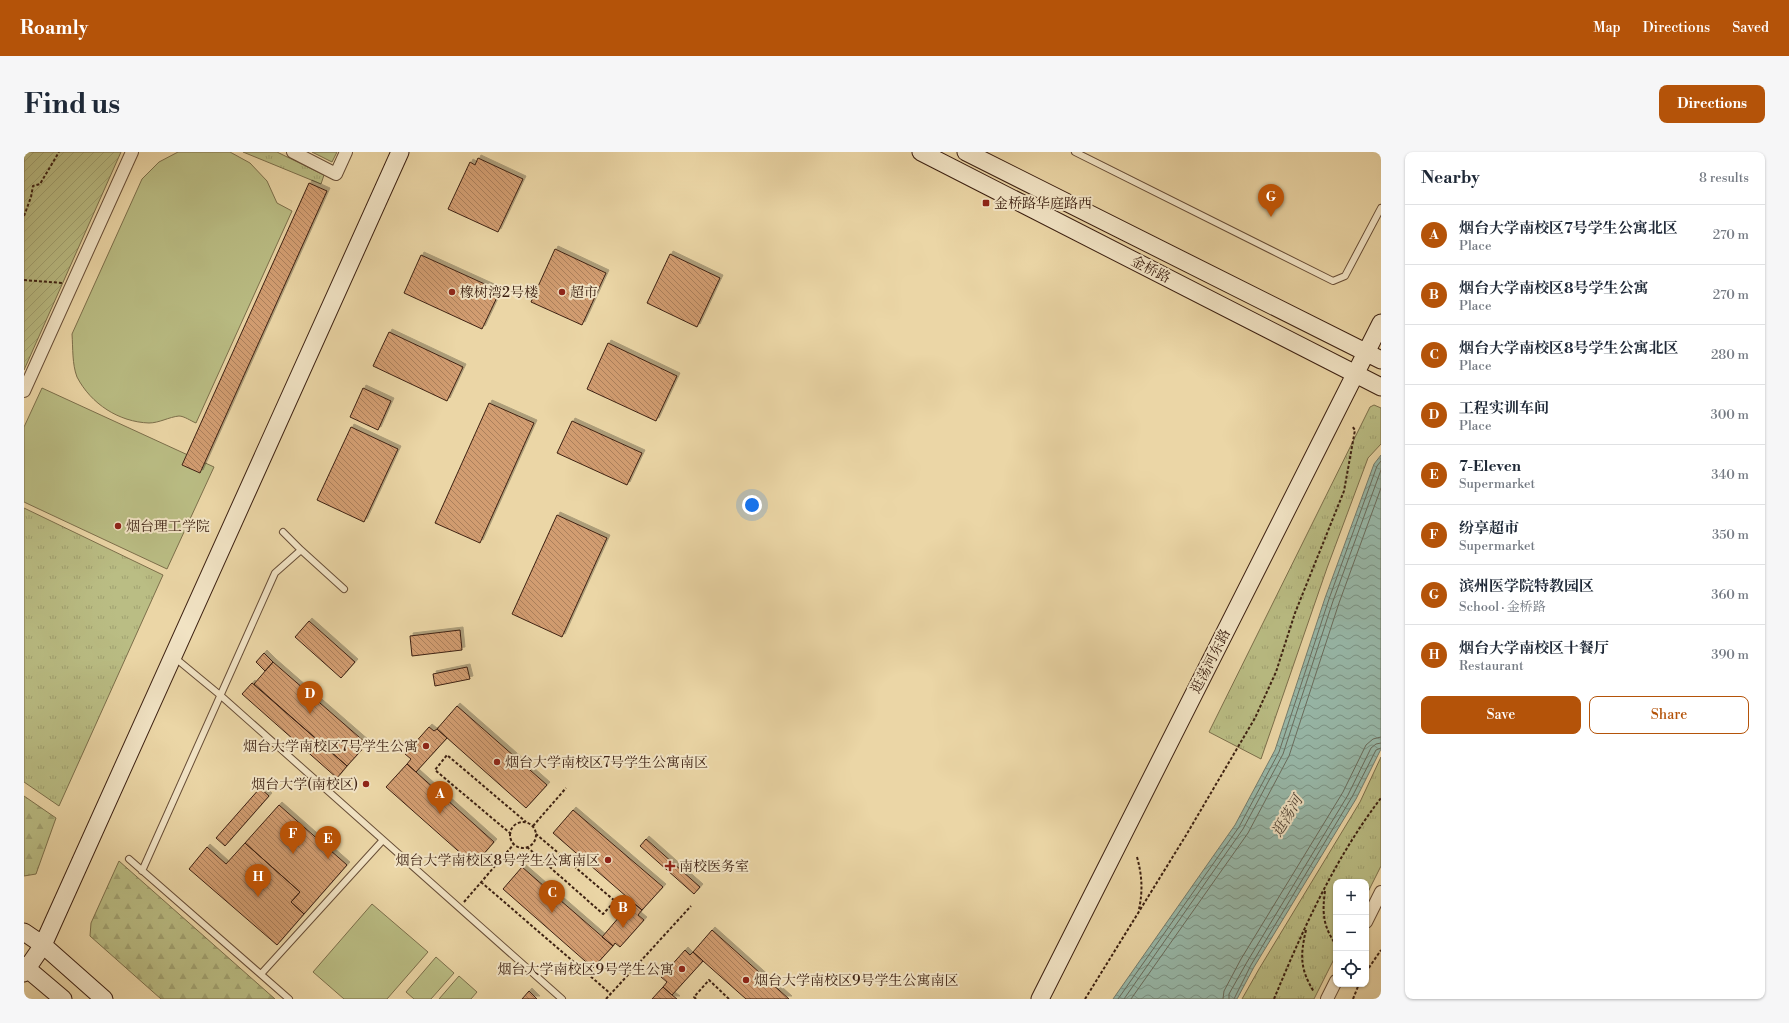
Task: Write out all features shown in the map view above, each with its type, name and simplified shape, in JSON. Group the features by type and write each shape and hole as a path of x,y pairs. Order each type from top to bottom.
{"street":[{"path":"24,390 132,152"},
{"path":"293,152 336,174 346,152"},
{"path":"63,999 25,969 43,945 400,152"},
{"name":"金桥路","path":"921,152 1354,374 1381,386"},
{"name":"金桥路","path":"966,152 1374,356"},
{"name":"逛荡河东路","path":"1040,999 1354,374 1374,356 1381,323"},
{"path":"1369,916 1381,892"},
{"path":"24,932 43,945 104,999"},
{"path":"1327,999 1333,987"}],"lane":[{"path":"1075,152 1333,281 1345,276 1381,208"},
{"path":"283,532 344,589"},
{"path":"142,871 275,573 301,550"},
{"path":"173,656 220,694 562,999"},
{"path":"261,974 384,840"},
{"path":"129,859 289,999"}],"path":[{"path":"24,216 31,198 33,186 40,184 58,152"},
{"path":"24,280 63,283"},
{"path":"1085,999 1255,718 1276,672 1295,613 1344,491 1355,430 1352,426"},
{"path":"511,834 435,770 447,756 526,822 533,826 536,834 535,841 527,847 518,847 512,840 511,834 513,827 517,824 526,822"},
{"path":"533,826 566,788"},
{"path":"1274,999 1340,858 1381,798"},
{"path":"527,847 603,914 615,901 536,834"},
{"path":"459,907 514,844"},
{"path":"1137,857 1141,873 1142,895 1138,912"},
{"path":"481,882 611,994"},
{"path":"1326,888 1323,910 1326,927 1333,940"},
{"path":"606,999 691,906"},
{"path":"1308,925 1301,958 1303,969 1314,992"},
{"path":"1369,968 1381,950"},
{"path":"696,999 694,997 708,980 729,999"},
{"path":"1353,999 1358,987"}],"green space":[{"path":"24,152 121,152 24,370"},
{"path":"178,152 230,152 250,163 267,181 277,203 292,211 196,423 179,416 153,423 138,422 107,410 83,387 77,377 74,367 72,334 142,179 159,162"},
{"path":"243,152 277,152 324,175 321,184"},
{"path":"312,152 337,152 332,162"},
{"path":"42,388 214,467 167,569 24,502 24,427"},
{"path":"1374,405 1381,408 1381,444 1368,458 1327,568 1261,759 1209,732 1370,407"},
{"path":"24,508 163,575 59,806 24,782"},
{"path":"1381,757 1381,866 1369,890 1369,879 1333,879 1333,961 1314,999 1242,999 1259,969 1360,802"},
{"path":"24,796 56,818 36,874 24,876"},
{"path":"119,861 275,999 161,999 90,936 91,923"},
{"path":"372,904 428,952 387,999 344,999 313,972"},
{"path":"436,957 454,973 431,999 414,999 406,992"},
{"path":"459,976 477,992 471,999 439,999"}],"water":[{"name":"逛荡河","path":"1381,455 1381,749 1356,799 1254,967 1237,999 1113,999 1235,825 1275,750 1325,598 1374,464"}],"building":[{"path":"478,158 523,179 498,232 448,209 470,162 475,165"},
{"path":"309,183 327,191 200,473 182,465"},
{"path":"555,249 606,273 582,325 531,302"},
{"path":"670,254 720,278 697,327 647,303"},
{"name":"橡树湾2号楼","path":"421,255 500,291 482,329 404,293"},
{"path":"389,332 463,367 447,401 373,366"},
{"path":"608,343 677,376 656,421 587,389"},
{"path":"363,388 391,401 378,430 350,417"},
{"path":"489,403 534,423 480,543 435,523"},
{"path":"572,421 642,453 627,485 557,453"},
{"path":"351,427 398,449 364,522 317,500"},
{"path":"557,515 607,538 562,637 512,614"},
{"path":"309,621 355,662 341,678 295,637"},
{"path":"460,630 462,650 412,656 410,636"},
{"path":"264,653 273,662 265,671 256,662"},
{"path":"273,662 367,744 347,766 254,684"},
{"path":"467,667 470,679 435,686 433,674"},
{"path":"252,683 347,766 337,778 242,694"},
{"name":"烟台大学南校区7号学生公寓南区","path":"457,706 547,785 526,808 437,729"},
{"name":"烟台大学南校区7号学生公寓","path":"429,727 434,731 437,729 447,738 416,772 407,764 411,759 405,754"},
{"path":"407,764 494,842 474,865 386,787"},
{"path":"260,788 269,796 225,846 216,838"},
{"path":"279,805 347,865 304,914 291,902 300,892 245,843"},
{"name":"烟台大学南校区8号学生公寓南区","path":"573,810 663,887 642,910 553,833"},
{"name":"南校医务室","path":"646,839 700,887 694,894 640,846"},
{"path":"245,843 300,892 291,902 304,914 277,945 189,869 207,847 226,864"},
{"path":"522,867 613,946 593,968 503,889"},
{"path":"632,902 642,910 638,915 644,920 620,947 615,943 613,946 602,937"},
{"name":"烟台大学南校区9号学生公寓南区","path":"712,930 789,999 746,999 703,961 693,952"},
{"name":"烟台大学南校区9号学生公寓","path":"685,950 690,955 693,952 703,961 672,995 663,987 667,982 661,977"},
{"path":"663,987 672,995 677,999 652,999"},
{"path":"529,991 537,999 522,999"}],"place":[{"name":"金桥路华庭路西","path":"986,203"},
{"name":"滨州医学院特教园区","path":"1271,217"},
{"name":"橡树湾2号楼","path":"452,292"},
{"name":"超市","path":"562,292"},
{"name":"烟台理工学院","path":"118,526"},
{"name":"工程实训车间","path":"310,714"},
{"name":"烟台大学南校区7号学生公寓","path":"426,746"},
{"name":"烟台大学南校区7号学生公寓南区","path":"497,762"},
{"name":"烟台大学(南校区)","path":"366,784"},
{"name":"烟台大学南校区7号学生公寓北区","path":"440,814"},
{"name":"纷享超市","path":"293,854"},
{"name":"7-Eleven","path":"328,859"},
{"name":"烟台大学南校区8号学生公寓南区","path":"608,860"},
{"name":"南校医务室","path":"670,866"},
{"name":"烟台大学南校区十餐厅","path":"258,897"},
{"name":"烟台大学南校区8号学生公寓北区","path":"552,913"},
{"name":"烟台大学南校区8号学生公寓","path":"623,928"},
{"name":"烟台大学南校区9号学生公寓","path":"682,969"},
{"name":"烟台大学南校区9号学生公寓南区","path":"746,980"}]}
